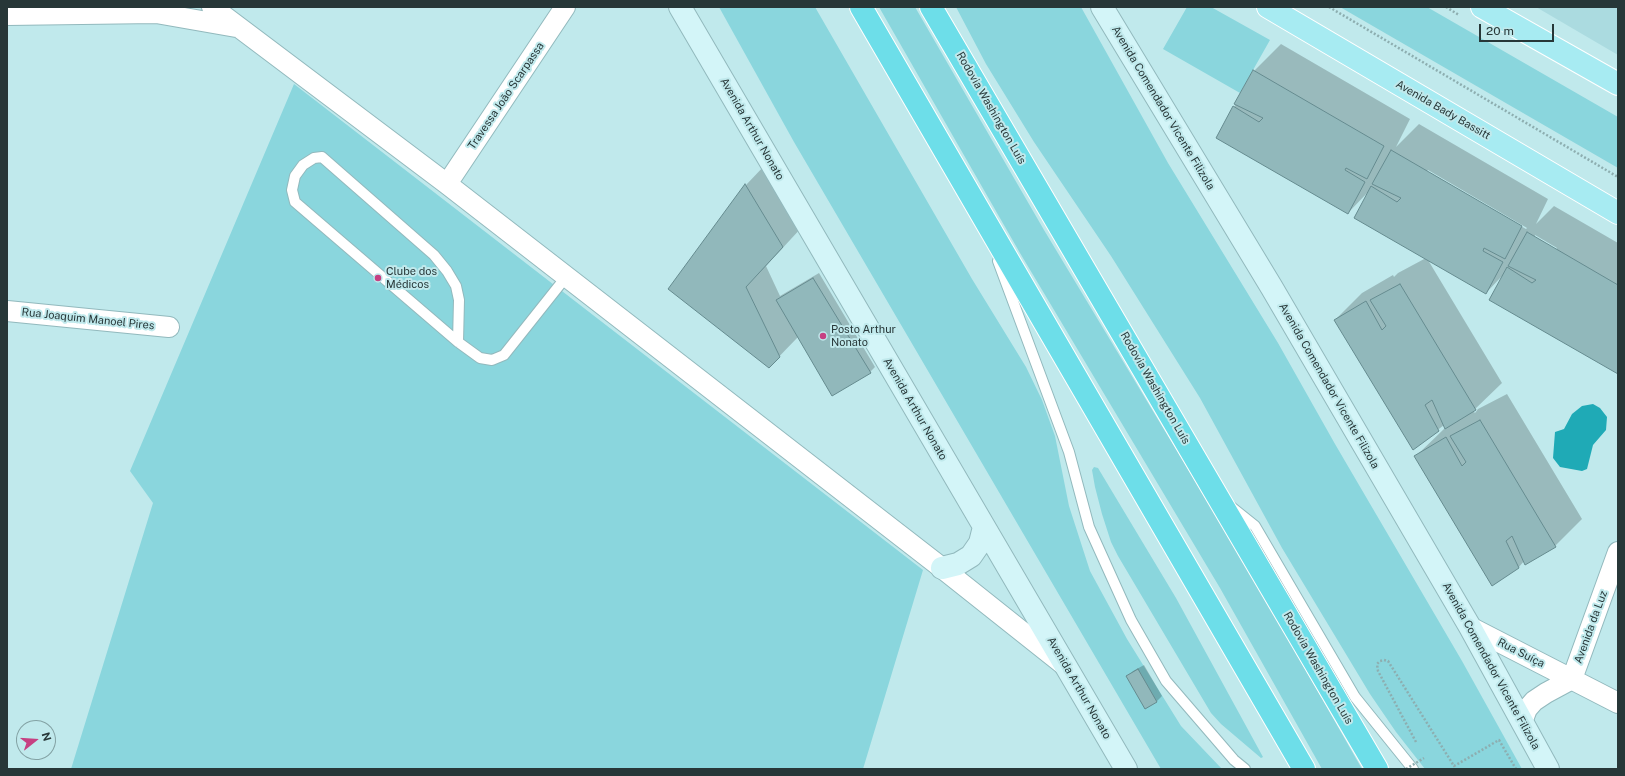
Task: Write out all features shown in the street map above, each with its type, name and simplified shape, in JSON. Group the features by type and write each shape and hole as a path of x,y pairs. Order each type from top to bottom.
{"highway":[{"path":"861,7 983,220 1304,769"},
{"name":"Rodovia Washington Luís","path":"931,7 1377,769"}],"main road":[{"name":"Avenida Arthur Nonato","path":"680,7 1126,769"},
{"name":"Avenida Comendador Vicente Filizola","path":"1102,7 1272,288 1470,627 1548,769"},
{"name":"Avenida Bady Bassitt","path":"1268,7 1618,213"},
{"path":"1482,7 1618,84"},
{"path":"942,568 958,564 971,556 980,543 984,527"}],"street":[{"path":"212,7 447,184 942,568 1067,668"},
{"name":"Travessa João Scarpassa","path":"447,184 565,7"},
{"path":"7,15 69,10 156,13 240,28"},
{"name":"Rua Joaquim Manoel Pires","path":"7,311 169,327"},
{"name":"Avenida da Luz","path":"1572,679 1618,552"},
{"name":"Rua Suíça","path":"1470,627 1618,704"},
{"path":"1522,722 1527,709 1534,701 1572,679"}],"lane":[{"path":"458,342 459,300 456,286 434,254 322,157 314,158 303,165 295,176 292,190 295,202 458,342 480,358 492,360 504,355 566,277"},
{"path":"983,220 1068,452 1089,527 1131,620 1166,681 1234,760 1244,769"},
{"path":"1219,498 1255,526 1354,697 1413,769"}],"path":[{"path":"1329,7 1618,177"},
{"path":"1417,744 1378,671 1377,664 1380,661 1388,661 1454,766 1499,740 1516,769"},
{"path":"1406,769 1424,758 1421,751"}],"shaded area":[{"path":"719,7 815,7 972,279 1026,367 1042,400 1055,436 1069,506 1090,571 1127,639 1181,726 1222,769 1161,769 794,142"},
{"path":"879,7 915,7 1044,230 1251,574 1362,769 1322,769 1220,588 1020,253"},
{"path":"956,7 1081,7 1168,163 1278,343 1335,444 1462,661 1522,769 1425,769 1396,732 1370,694 1282,548 1200,398 1111,256 1034,142 986,64"},
{"path":"1187,7 1211,7 1270,40 1240,93 1163,49"},
{"path":"1340,7 1427,7 1618,117 1618,168"},
{"path":"1536,7 1618,7 1618,55"},
{"name":"Clube dos Médicos","path":"294,84 923,570 863,769 71,769 153,503 130,471"},
{"path":"1593,404 1600,408 1607,417 1606,430 1593,445 1587,469 1582,471 1560,467 1553,458 1555,432 1564,429 1572,414 1582,406"},
{"path":"1094,467 1098,468 1176,598 1263,757 1261,758 1221,724 1211,713 1118,556 1111,542 1102,514 1092,470"}],"building":[{"path":"1253,70 1384,146 1367,179 1346,168 1345,170 1365,182 1348,214 1216,138 1233,106 1259,122 1263,118 1234,104"},
{"path":"1391,150 1522,226 1505,259 1484,248 1483,251 1503,262 1486,294 1354,218 1371,186 1397,202 1401,198 1372,184"},
{"path":"745,184 783,247 746,287 780,357 769,368 668,289"},
{"path":"1527,232 1618,285 1618,374 1489,300 1507,267 1532,283 1536,280 1508,266"},
{"name":"Posto Arthur Nonato","path":"813,278 871,373 832,396 776,300"},
{"path":"1400,284 1476,410 1445,429 1432,400 1425,405 1439,431 1413,450 1334,320 1366,301 1382,330 1386,326 1370,300"},
{"path":"1480,420 1556,547 1525,565 1512,536 1506,541 1519,568 1492,586 1414,456 1446,437 1462,466 1466,462 1450,436"},
{"path":"1138,669 1157,702 1145,709 1126,676"}],"place":[{"name":"Clube dos Médicos","path":"378,278"},
{"name":"Posto Arthur Nonato","path":"823,336"}]}
